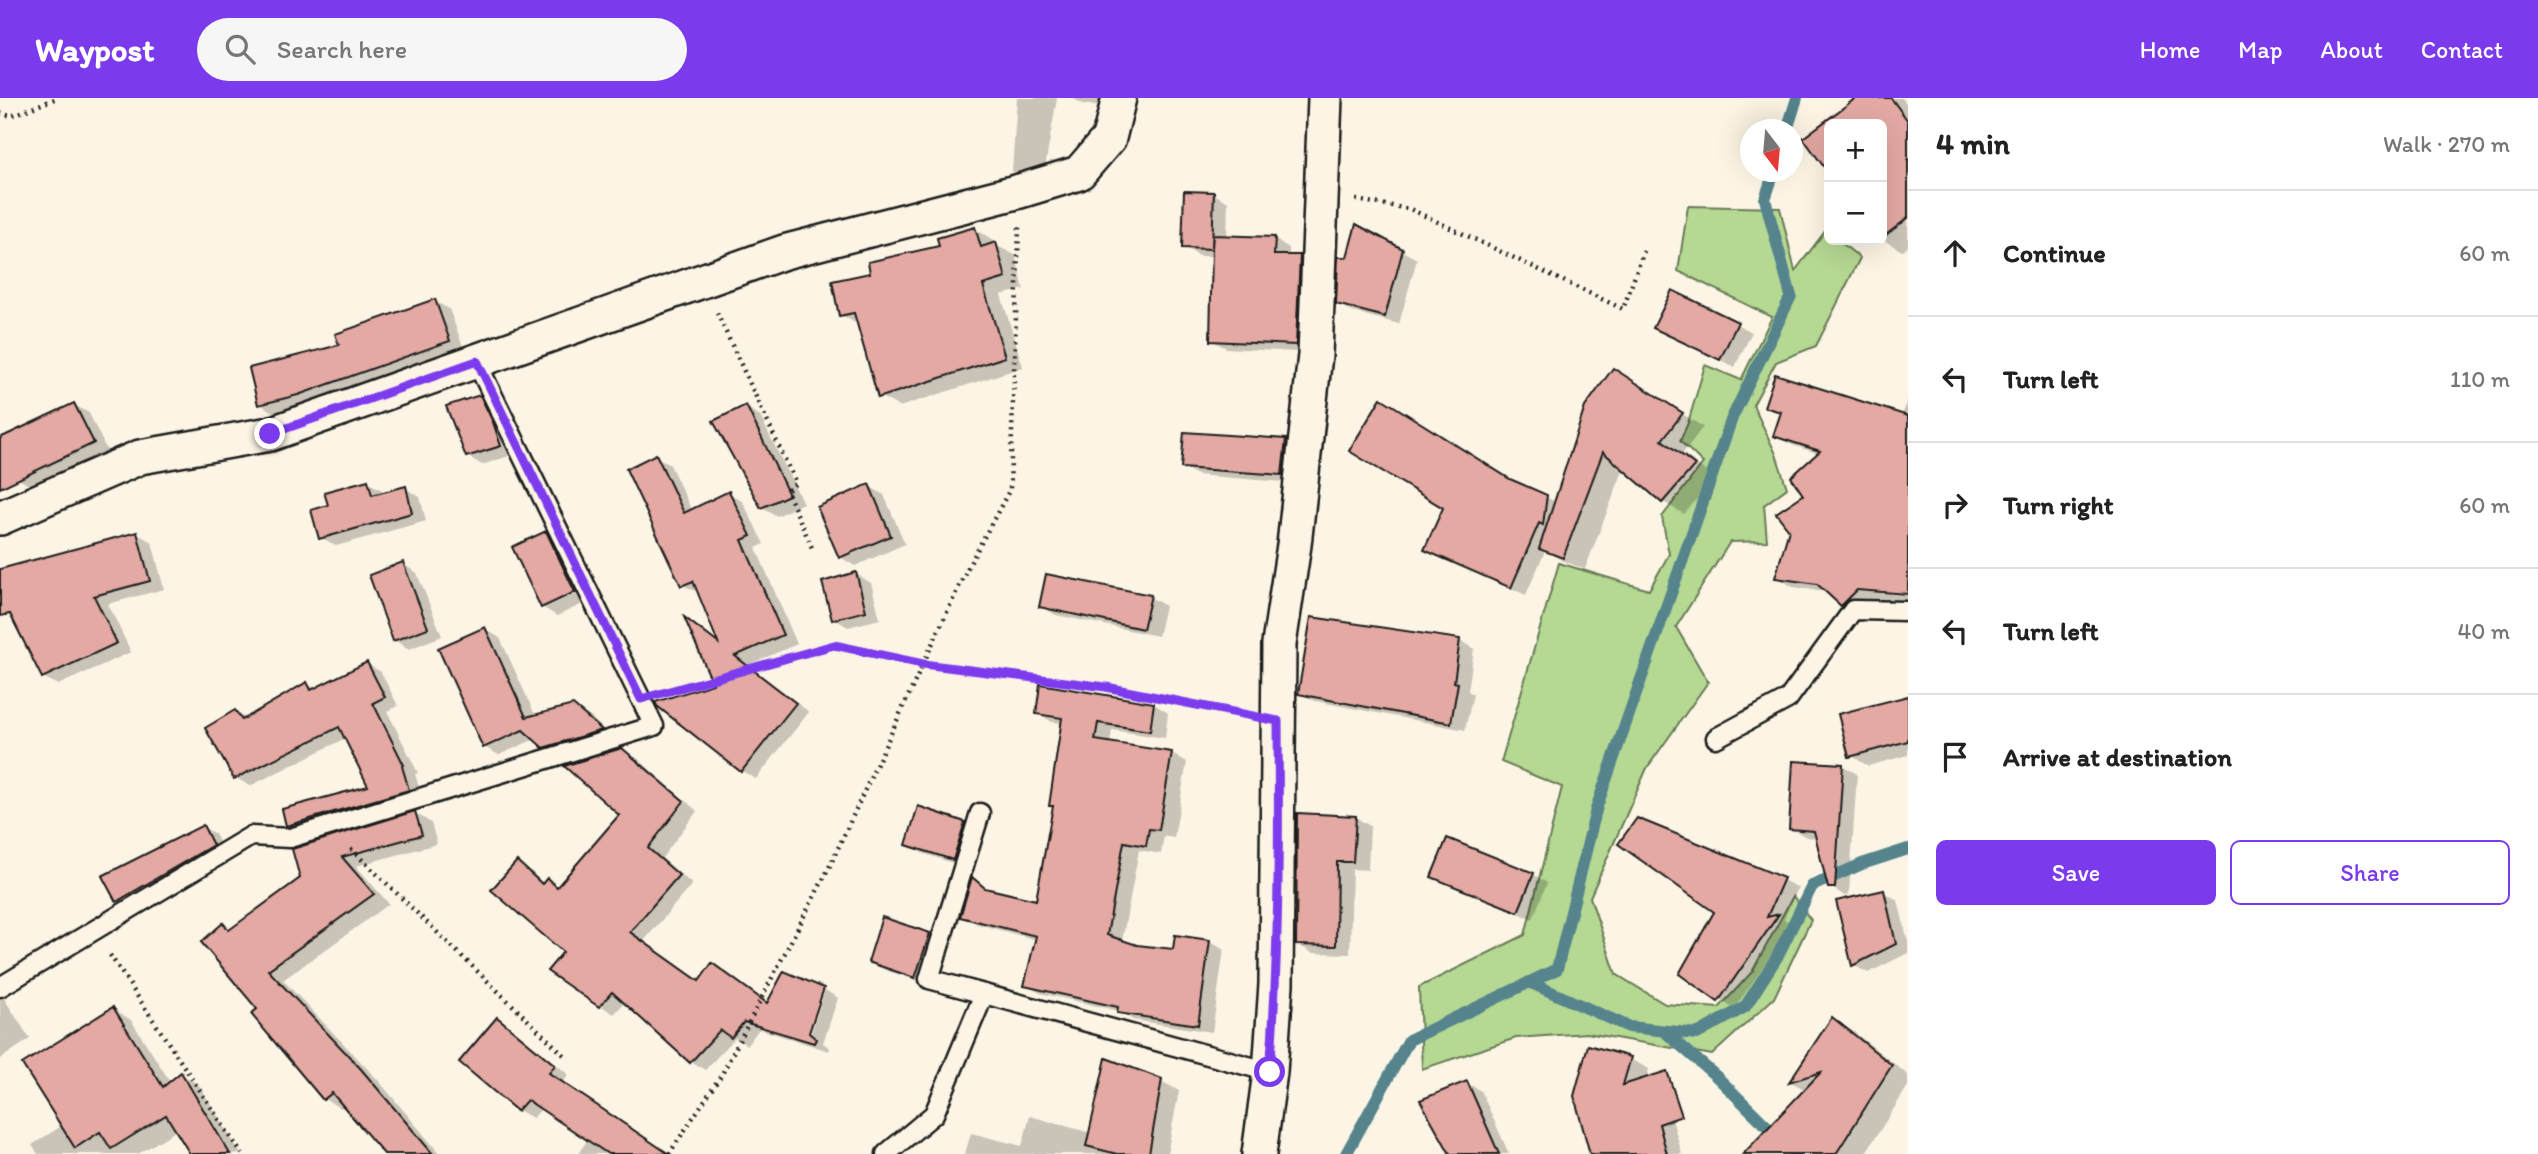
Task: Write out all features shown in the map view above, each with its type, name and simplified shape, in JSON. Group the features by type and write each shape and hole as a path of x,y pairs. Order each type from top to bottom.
{"street":[{"path":"0,518 140,457 270,434 784,252 1020,191 1079,173 1109,138 1119,98"},
{"path":"1259,1154 1270,1072 1276,985 1279,643 1294,545 1314,355 1325,98"}],"lane":[{"path":"0,987 251,836 290,838 654,726 477,361"},
{"path":"1716,738 1788,699 1853,610 1908,611"},
{"path":"980,813 929,979 1270,1072"},
{"path":"886,1154 934,1114 984,994"}],"path":[{"path":"0,113 11,116 57,98"},
{"path":"669,1154 722,1074 827,872 967,569 1010,489 1020,191"},
{"path":"1321,195 1410,209 1623,310 1644,251"},
{"path":"702,281 796,483 787,491 813,550"},
{"path":"641,699 834,645 923,664 1106,687 1278,721"},
{"path":"327,827 564,1055"},
{"path":"94,931 242,1154"}],"green space":[{"path":"1688,206 1780,208 1795,271 1824,233 1824,245 1844,245 1860,258 1816,346 1776,362 1753,405 1776,454 1787,488 1764,505 1767,541 1730,542 1676,627 1708,682 1647,768 1590,897 1616,974 1665,1004 1719,1008 1752,972 1793,896 1811,920 1774,998 1712,1055 1587,1033 1516,1038 1422,1069 1419,987 1525,935 1562,787 1501,762 1559,563 1649,590 1669,554 1662,517 1703,463 1680,441 1705,365 1741,380 1772,317 1678,271"}],"building":[{"path":"1856,98 1891,98 1908,121 1908,218 1887,234 1887,119 1828,119"},
{"path":"1824,122 1824,167 1803,138"},
{"path":"1184,191 1214,192 1212,248 1213,235 1275,237 1274,255 1300,255 1296,345 1210,341 1212,249 1182,248"},
{"path":"1356,224 1403,249 1385,317 1336,304 1338,257 1347,257"},
{"path":"975,227 981,247 996,242 1006,278 983,285 1005,357 878,398 854,313 839,316 832,281 870,273 868,262 939,246 937,238"},
{"path":"1672,290 1738,322 1720,360 1653,328"},
{"path":"435,299 450,341 298,395 258,405 249,368 339,345 335,334"},
{"path":"1613,368 1683,413 1662,440 1695,465 1662,503 1603,452 1563,558 1539,549 1585,407"},
{"path":"1775,374 1908,416 1908,594 1857,590 1841,606 1817,584 1775,578 1789,530 1776,513 1803,495 1791,477 1820,451 1773,436 1781,412 1764,407"},
{"path":"480,395 501,446 466,457 446,406"},
{"path":"1381,398 1510,479 1547,495 1543,525 1539,523 1511,588 1424,550 1443,508 1349,451"},
{"path":"74,403 94,443 0,488 0,438"},
{"path":"746,405 789,495 761,508 713,421"},
{"path":"1184,432 1286,439 1282,475 1181,468"},
{"path":"656,454 684,513 729,491 751,536 742,540 783,635 735,656 796,703 741,772 655,702 713,684 684,617 718,643 693,581 681,586 626,469"},
{"path":"368,480 372,495 406,486 412,513 319,539 311,510 328,505 324,492"},
{"path":"869,484 891,536 839,558 817,507"},
{"path":"546,531 575,592 541,608 512,547"},
{"path":"137,532 150,581 94,596 117,643 42,678 10,614 0,616 0,569"},
{"path":"403,562 428,628 393,641 369,575"},
{"path":"856,572 866,611 832,620 822,582"},
{"path":"1046,574 1151,595 1143,629 1039,607"},
{"path":"1311,617 1460,639 1454,682 1458,683 1451,723 1298,694"},
{"path":"485,627 526,717 573,705 602,730 543,748 523,730 483,748 438,648"},
{"path":"367,662 385,697 373,703 404,765 402,766 409,790 286,826 282,809 368,786 339,727 234,779 205,728 235,710 242,720 307,682 311,690"},
{"path":"1040,684 1154,703 1150,731 1098,723 1095,740 1172,752 1159,830 1149,829 1146,846 1124,842 1107,935 1137,945 1173,949 1175,935 1210,940 1198,1025 1117,1013 1118,1007 1024,986 1036,936 960,917 972,877 985,888 1036,900 1053,806 1049,806 1062,718 1036,714"},
{"path":"1908,696 1908,741 1849,757 1838,714"},
{"path":"622,748 684,801 648,848 679,875 630,932 699,981 712,963 767,1003 784,971 824,988 809,1033 816,1039 814,1043 744,1022 731,1038 720,1030 690,1063 612,992 599,1007 547,971 563,952 491,890 517,861 542,884 547,878 557,887 619,815 564,766"},
{"path":"1793,761 1843,764 1835,888 1828,888 1814,831 1789,829"},
{"path":"918,806 965,822 953,860 906,845"},
{"path":"415,811 422,835 342,857 374,894 268,970 361,1069 433,1154 384,1154 332,1093 323,1100 251,1014 257,1009 201,942 223,923 229,930 300,878 292,849"},
{"path":"1297,813 1356,816 1353,862 1337,862 1336,946 1296,945"},
{"path":"1637,818 1784,878 1767,917 1779,914 1718,1002 1679,974 1714,912 1618,844"},
{"path":"203,825 213,845 116,902 102,876"},
{"path":"1447,838 1534,873 1518,912 1431,877"},
{"path":"1884,890 1896,944 1852,966 1836,901"},
{"path":"882,917 930,933 915,978 868,962"},
{"path":"113,1007 163,1087 181,1072 230,1154 190,1154 166,1115 111,1149 100,1132 75,1148 22,1064"},
{"path":"497,1017 555,1065 549,1073 669,1154 608,1154 527,1100 517,1111 459,1062"},
{"path":"1832,1017 1892,1065 1836,1154 1743,1154 1821,1072 1789,1082"},
{"path":"1588,1045 1631,1057 1623,1085 1667,1071 1682,1116 1659,1124 1667,1154 1590,1154 1574,1096"},
{"path":"1106,1058 1162,1079 1149,1154 1117,1154 1086,1146"},
{"path":"1467,1081 1499,1154 1450,1154 1420,1100"}],"waterway":[{"path":"1790,119 1797,98"},
{"path":"1346,1154 1409,1040 1557,969 1597,806 1732,418 1791,296 1765,199 1771,182"},
{"path":"1529,982 1629,1027 1697,1034 1745,1007 1777,957 1812,886 1862,864 1908,849"},
{"path":"1664,1031 1718,1078 1795,1154"}],"route":[{"path":"270,434 477,361 641,699 834,645 923,664 1106,687 1278,721 1279,874 1270,1072"}]}
